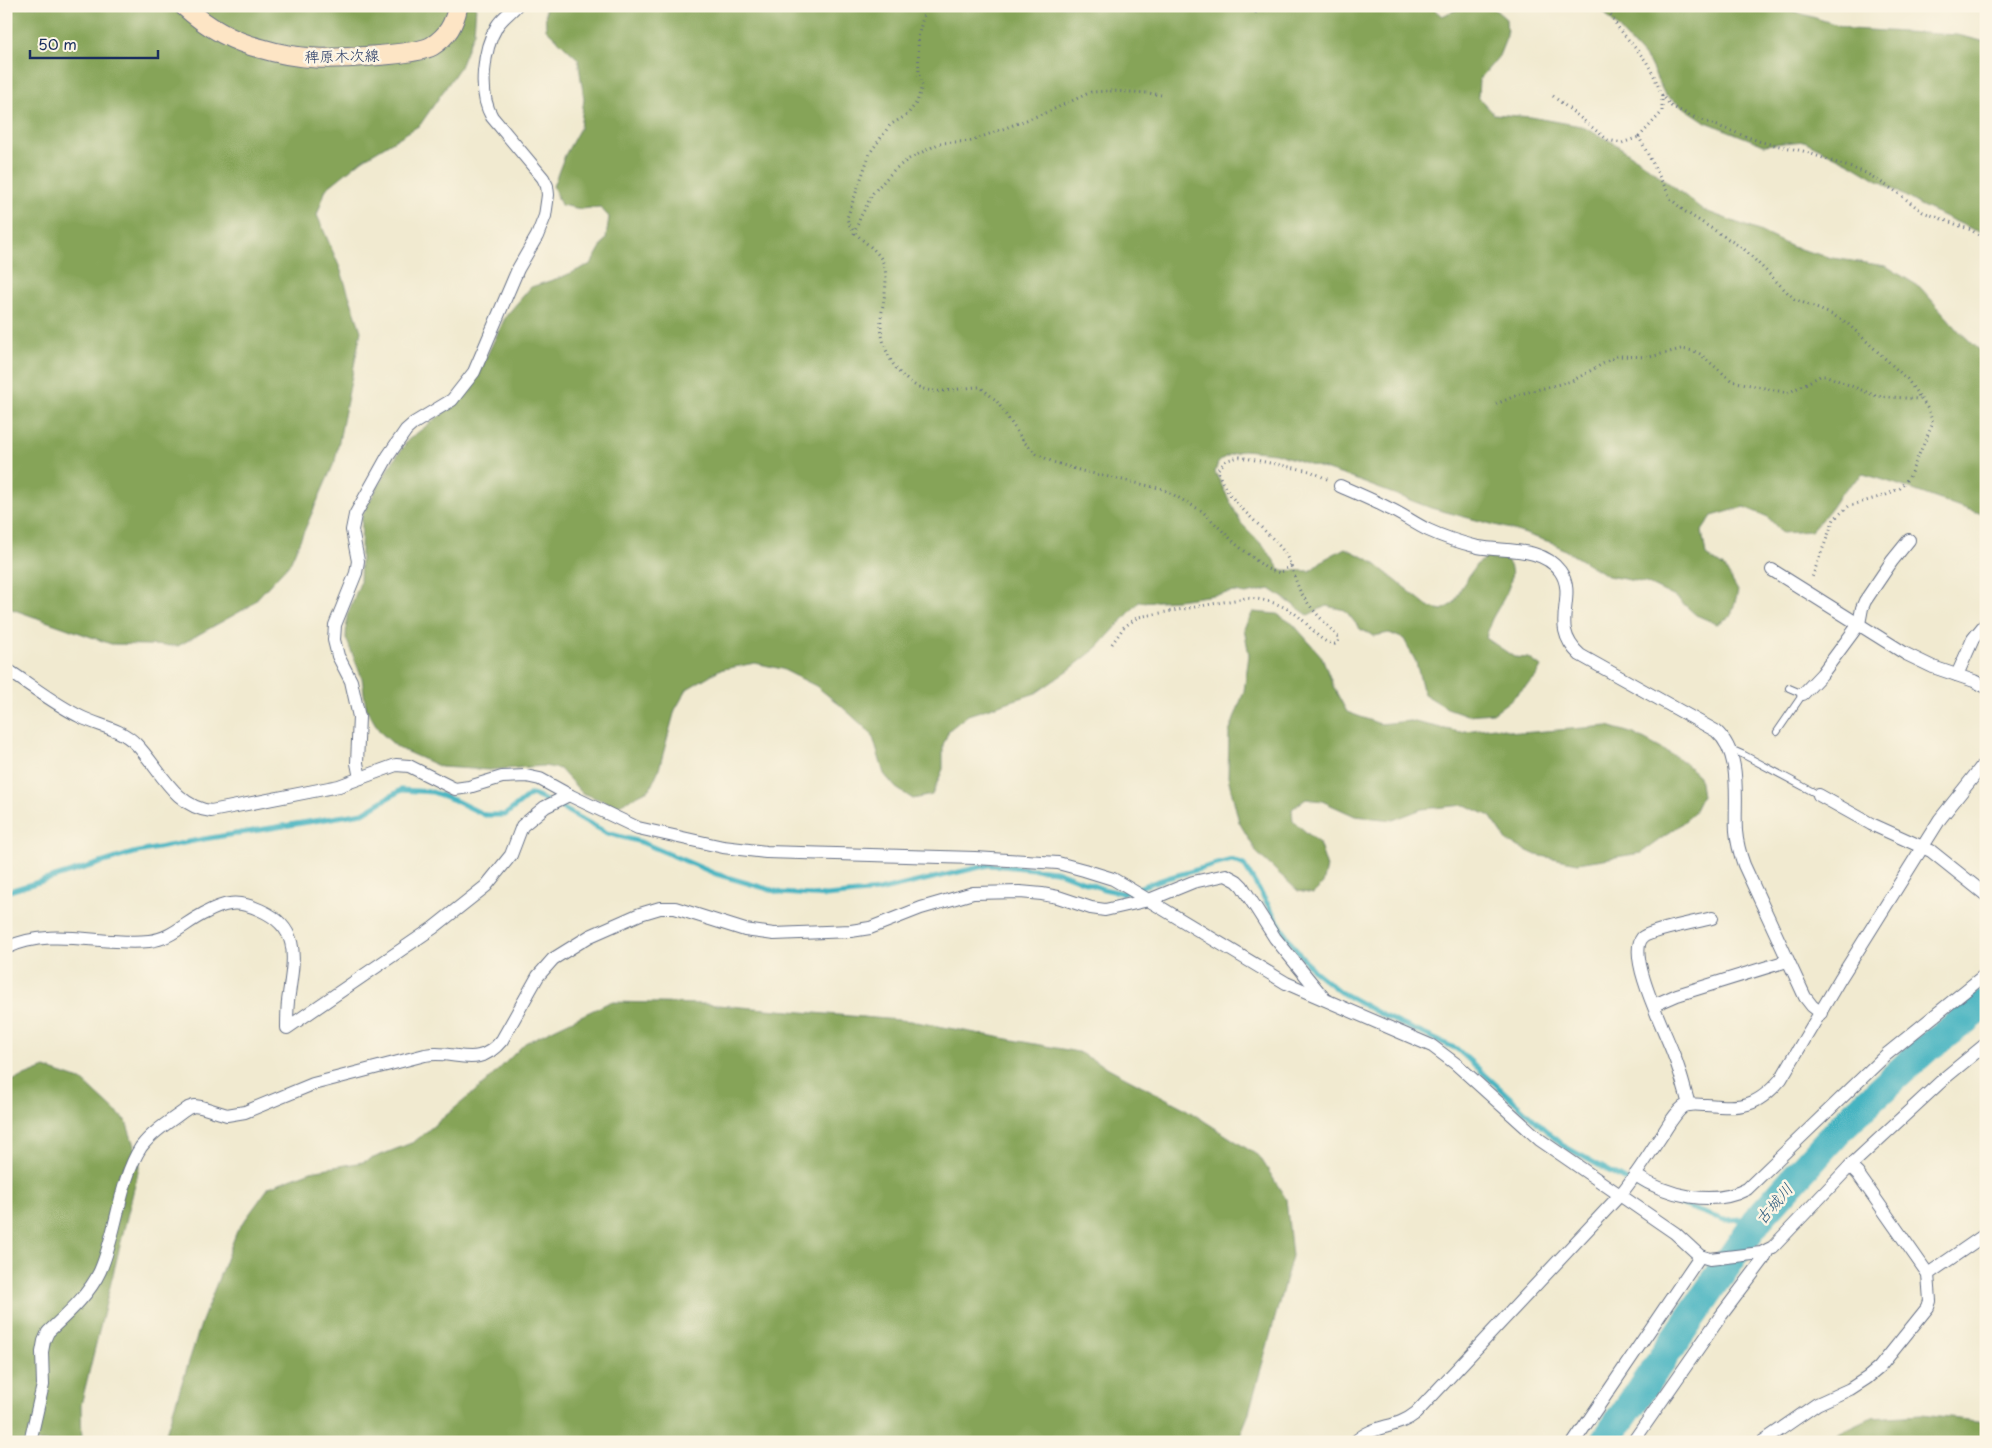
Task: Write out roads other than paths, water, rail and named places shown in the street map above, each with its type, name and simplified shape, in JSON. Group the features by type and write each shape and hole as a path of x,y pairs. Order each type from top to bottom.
{"main road":[{"name":"稗原木次線","path":"184,6 200,20 228,37 263,50 315,58 407,53 430,47 446,36 455,21 458,6"}],"street":[{"path":"360,778 357,762 358,707 350,681 338,656 334,640 335,625 356,573 358,562 352,530 355,515 388,456 406,430 452,400 474,372 518,269 536,236 547,206 547,186 543,178 486,108 484,82 490,41 501,20 516,6"},
{"path":"1340,486 1388,507 1426,530 1478,547 1531,554 1546,559 1559,570 1564,579 1566,590 1563,621 1564,632 1572,647 1580,655 1716,731 1724,738 1734,767 1736,832 1739,850 1787,961 1805,997 1821,1013"},
{"path":"1803,694 1822,674 1859,624 1865,601 1892,561 1909,540"},
{"path":"1772,570 1906,654 1933,667 1986,687"},
{"path":"1957,675 1973,639 1986,622"},
{"path":"6,669 82,718 125,735 135,744 169,786 183,799 201,810 211,811 339,786 396,765 409,766 455,788 469,787 502,777 526,776 540,779 638,828 723,847 766,852 975,858 1058,863 1113,880 1286,983 1432,1046 1456,1064 1540,1140 1564,1159 1628,1184 1695,1197 1726,1198 1747,1189 1887,1054 1986,974"},
{"path":"1355,1442 1371,1430 1398,1424 1416,1413 1628,1184 1674,1117 1683,1107 1689,1105 1734,1108 1759,1100 1781,1079 1940,819 1986,761"},
{"path":"6,948 40,938 58,936 120,943 152,941 174,933 202,914 230,902 250,906 273,916 287,931 294,949 294,968 288,996 287,1028 433,928 486,886 511,855 522,826 545,807 569,795"},
{"path":"1819,795 1871,824 1922,847 1945,860 1986,895"},
{"path":"30,1442 43,1385 44,1340 48,1332 87,1291 99,1272 109,1248 130,1171 140,1149 149,1137 188,1108 194,1106 227,1114 245,1112 313,1084 437,1053 458,1058 485,1056 496,1048 502,1040 538,976 553,959 590,936 640,914 660,908 675,908 746,930 774,934 851,931 870,928 921,908 973,893 1020,892 1042,894 1091,908 1105,910 1193,882 1218,875 1226,875 1242,886 1275,938 1326,1001"},
{"path":"1689,1105 1682,1077 1642,976 1638,959 1641,940 1647,934 1712,918"},
{"path":"1654,1005 1677,995 1787,961"},
{"path":"1574,1442 1705,1258 1765,1251 1779,1242 1850,1166 1947,1076 1986,1044"},
{"path":"1762,1442 1817,1404 1850,1389 1879,1368 1928,1307 1930,1301 1928,1274 1864,1182 1850,1166"},
{"path":"1628,1184 1705,1258"},
{"path":"1928,1274 1986,1234"},
{"path":"1633,1442 1763,1260 1765,1251"}],"lane":[{"path":"1777,732 1803,694 1789,688"},
{"path":"1730,751 1744,755 1819,795"}],"waterway":[{"path":"6,892 133,853 204,839 363,813 401,790 432,792 485,815 505,815 531,794 560,807 607,833 641,842 716,874 782,893 826,896 878,891 989,865 1056,871 1103,889 1122,893 1232,860 1244,865 1293,946 1314,971 1340,992 1386,1017 1457,1049 1562,1145 1638,1187 1690,1208 1724,1220 1759,1218"},
{"name":"古城川","path":"1605,1442 1759,1218 1841,1127 1924,1050 1986,1004"}]}
